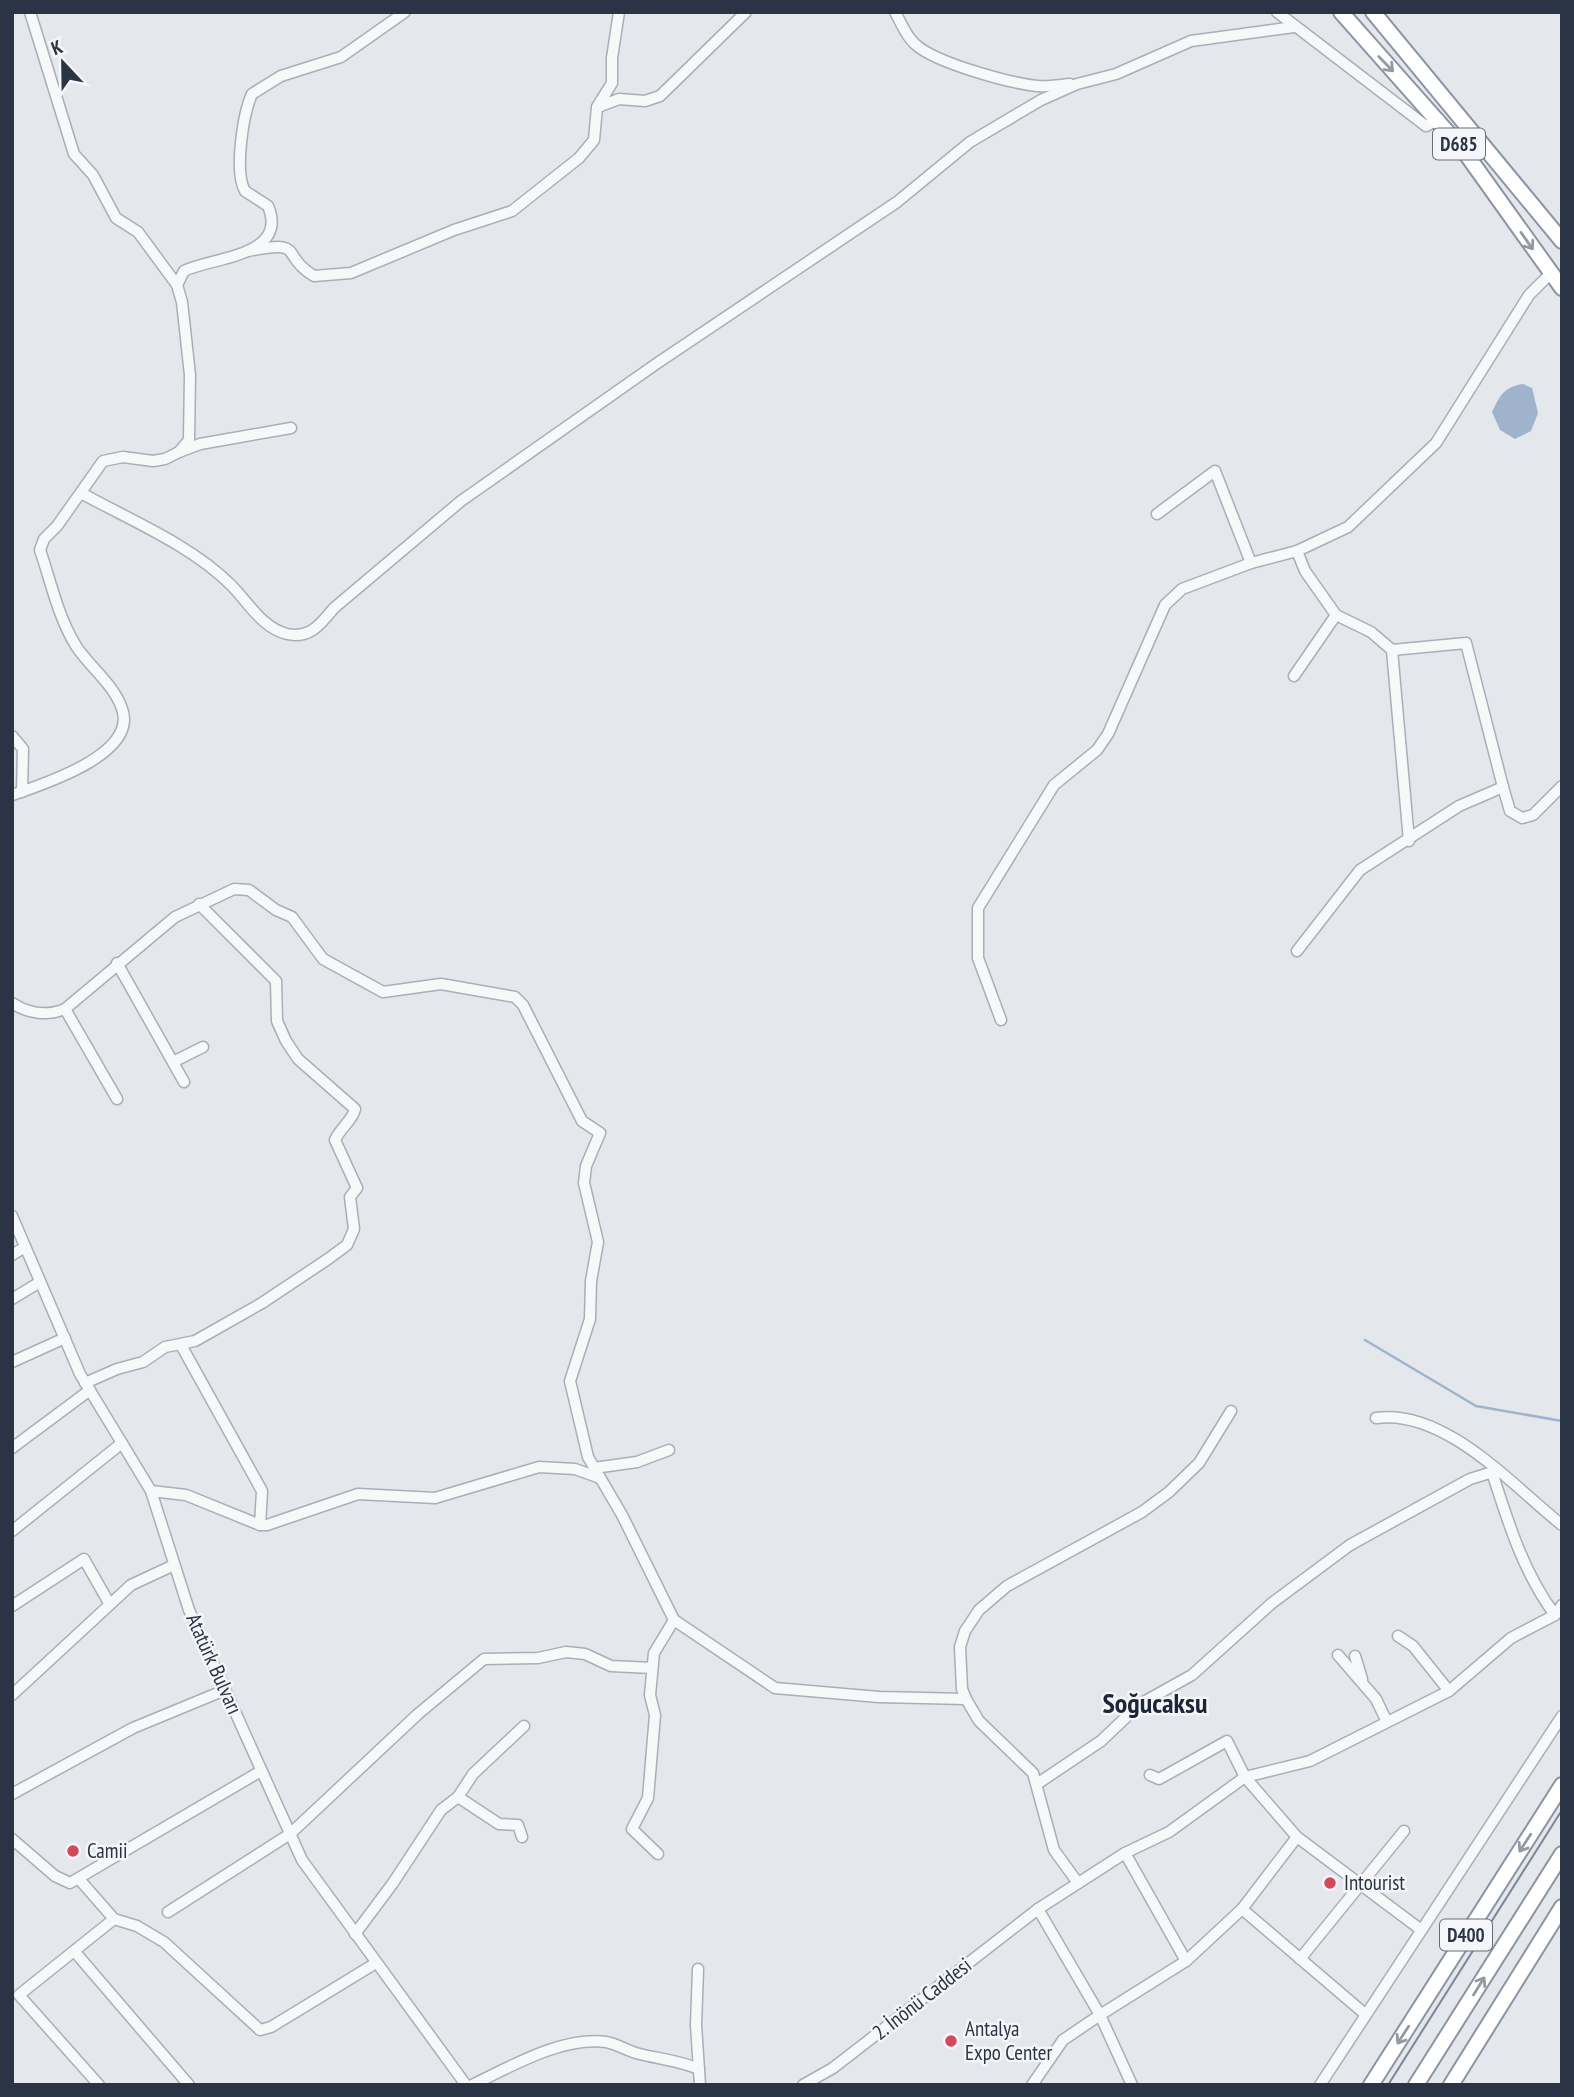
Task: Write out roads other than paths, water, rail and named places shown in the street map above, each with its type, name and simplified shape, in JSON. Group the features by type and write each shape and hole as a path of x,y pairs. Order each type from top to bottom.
{"highway":[{"name":"D685","path":"1341,12 1438,119 1562,288"},
{"name":"D685","path":"1373,12 1562,242"},
{"name":"D400","path":"1371,2085 1562,1785"},
{"name":"D400","path":"1416,2085 1562,1854"},
{"path":"1451,2085 1562,1907"},
{"path":"1364,2085 1384,2065"}],"street":[{"path":"30,12 74,154 93,175 116,218 138,232 177,285 190,375 189,440 179,452"},
{"path":"248,251 263,241 272,221 268,206 245,191 240,177 245,121 253,94 281,76 341,57 405,12"},
{"path":"177,285 184,271 248,251 283,247 291,250 314,276 339,275 375,265 454,230 512,211 589,148 594,140 597,107 612,83 612,58 619,12"},
{"path":"597,107 619,99 645,101 660,96 746,12"},
{"path":"895,12 905,32 916,45 947,62 1017,83 1041,87 1077,84"},
{"path":"1277,12 1426,126 1438,119"},
{"path":"81,493 208,565 274,629 299,635 309,632 318,628 334,608 461,501 656,364 897,202 970,142 1041,100 1077,84 1116,74 1191,41 1294,27"},
{"path":"1001,1020 978,958 978,908 1054,785 1097,750 1108,734 1165,605 1182,589 1251,563 1297,551 1348,527 1436,443 1529,295 1550,274"},
{"path":"17,793 78,768 103,753 125,726 125,715 120,701 76,646 64,623 40,550 44,539 103,461 123,457 153,461 200,444 291,428"},
{"path":"1157,514 1214,471 1251,563"},
{"path":"1297,551 1305,572 1336,615 1370,632 1392,649 1466,643 1510,811 1522,818 1533,815 1562,786"},
{"path":"1294,676 1336,615"},
{"path":"1392,649 1409,841"},
{"path":"12,736 23,749 17,793"},
{"path":"1297,951 1360,870 1409,841 1459,806 1503,787"},
{"path":"12,1003 39,1014 52,1014 65,1009 175,917 234,888 249,890 276,910 292,917 323,959 383,992 441,984 499,992 515,997 523,1004 582,1121 600,1133 586,1166 584,1183 598,1242 591,1281 591,1309 570,1381 588,1457 674,1620 775,1688 879,1698 966,1699"},
{"path":"12,1448 88,1386 143,1362 165,1347 195,1341 262,1303 347,1245 354,1229 349,1196 357,1188 335,1140 340,1128 354,1116 355,1109 298,1059 277,1021 276,981 199,904"},
{"path":"117,963 184,1082"},
{"path":"65,1009 117,1099"},
{"path":"173,1062 203,1047"},
{"name":"Atatürk Bulvarı","path":"12,1216 88,1386 151,1491 189,1610 302,1860 466,2085"},
{"path":"12,1255 25,1247"},
{"path":"12,1299 40,1282"},
{"path":"12,1362 65,1338"},
{"path":"181,1345 262,1491 260,1525"},
{"path":"1078,1883 1054,1850 1037,1784 1026,1763 979,1721 966,1699 962,1689 960,1647 968,1622 1026,1573 1113,1529 1169,1492 1199,1463 1231,1411"},
{"path":"1376,1418 1395,1415 1421,1421 1443,1431 1562,1525"},
{"path":"12,1531 122,1443"},
{"path":"594,1468 637,1462 669,1450"},
{"path":"151,1491 186,1495 260,1525 358,1494 435,1498 539,1467 575,1469 600,1478"},
{"path":"1037,1784 1101,1741 1140,1704 1192,1675 1272,1603 1350,1545 1470,1479 1494,1472"},
{"path":"1494,1472 1523,1561 1535,1587 1555,1615"},
{"path":"12,1606 84,1559 109,1603"},
{"path":"12,1695 131,1585 174,1565"},
{"path":"1245,1777 1310,1761 1386,1720 1449,1691 1511,1638 1555,1615 1562,1605"},
{"path":"659,1854 632,1829 648,1798 655,1715 650,1695 654,1653 674,1620"},
{"path":"1398,1636 1413,1646 1449,1691"},
{"path":"168,1912 290,1834 418,1714 484,1659 538,1658 566,1652 585,1654 611,1666 652,1668"},
{"path":"1338,1655 1376,1699 1386,1720"},
{"path":"1355,1656 1363,1683"},
{"path":"12,1794 133,1728 225,1690"},
{"path":"1320,2085 1562,1716"},
{"path":"355,1934 393,1883 429,1824 458,1797 473,1774 524,1726"},
{"path":"1150,1775 1159,1779 1168,1775 1224,1741 1233,1750 1245,1777 1297,1837 1420,1929"},
{"path":"12,1839 55,1876 70,1883 261,1771"},
{"name":"2. İnönü Caddesi","path":"803,2085 833,2068 1038,1909 1125,1853 1168,1832 1245,1777"},
{"path":"458,1797 499,1824 518,1825 522,1837"},
{"path":"1300,1959 1404,1831"},
{"path":"1032,2085 1063,2040 1185,1961 1242,1909 1297,1837"},
{"path":"1125,1853 1185,1961"},
{"path":"79,1879 114,1919 137,1926 164,1942 260,2030 271,2027 376,1963"},
{"path":"1038,1909 1100,2015 1132,2085"},
{"path":"1242,1909 1365,2014"},
{"path":"99,2085 19,1994 114,1919"},
{"path":"75,1952 189,2085"},
{"path":"698,1969 695,1993 700,2085"},
{"path":"472,2085 547,2052 604,2042 699,2068"}],"water":[{"path":"1523,384 1532,388 1538,413 1531,431 1515,439 1500,430 1492,412 1503,393 1511,387"}],"waterway":[{"path":"1365,1340 1476,1406 1562,1421"}],"tram line":[{"path":"1388,2085 1562,1810"}],"place":[{"name":"Camii","path":"73,1851"},
{"name":"Intourist","path":"1330,1883"},
{"name":"Antalya Expo Center","path":"951,2041"}],"district":[{"name":"Soğucaksu","path":"1155,1703"}]}
